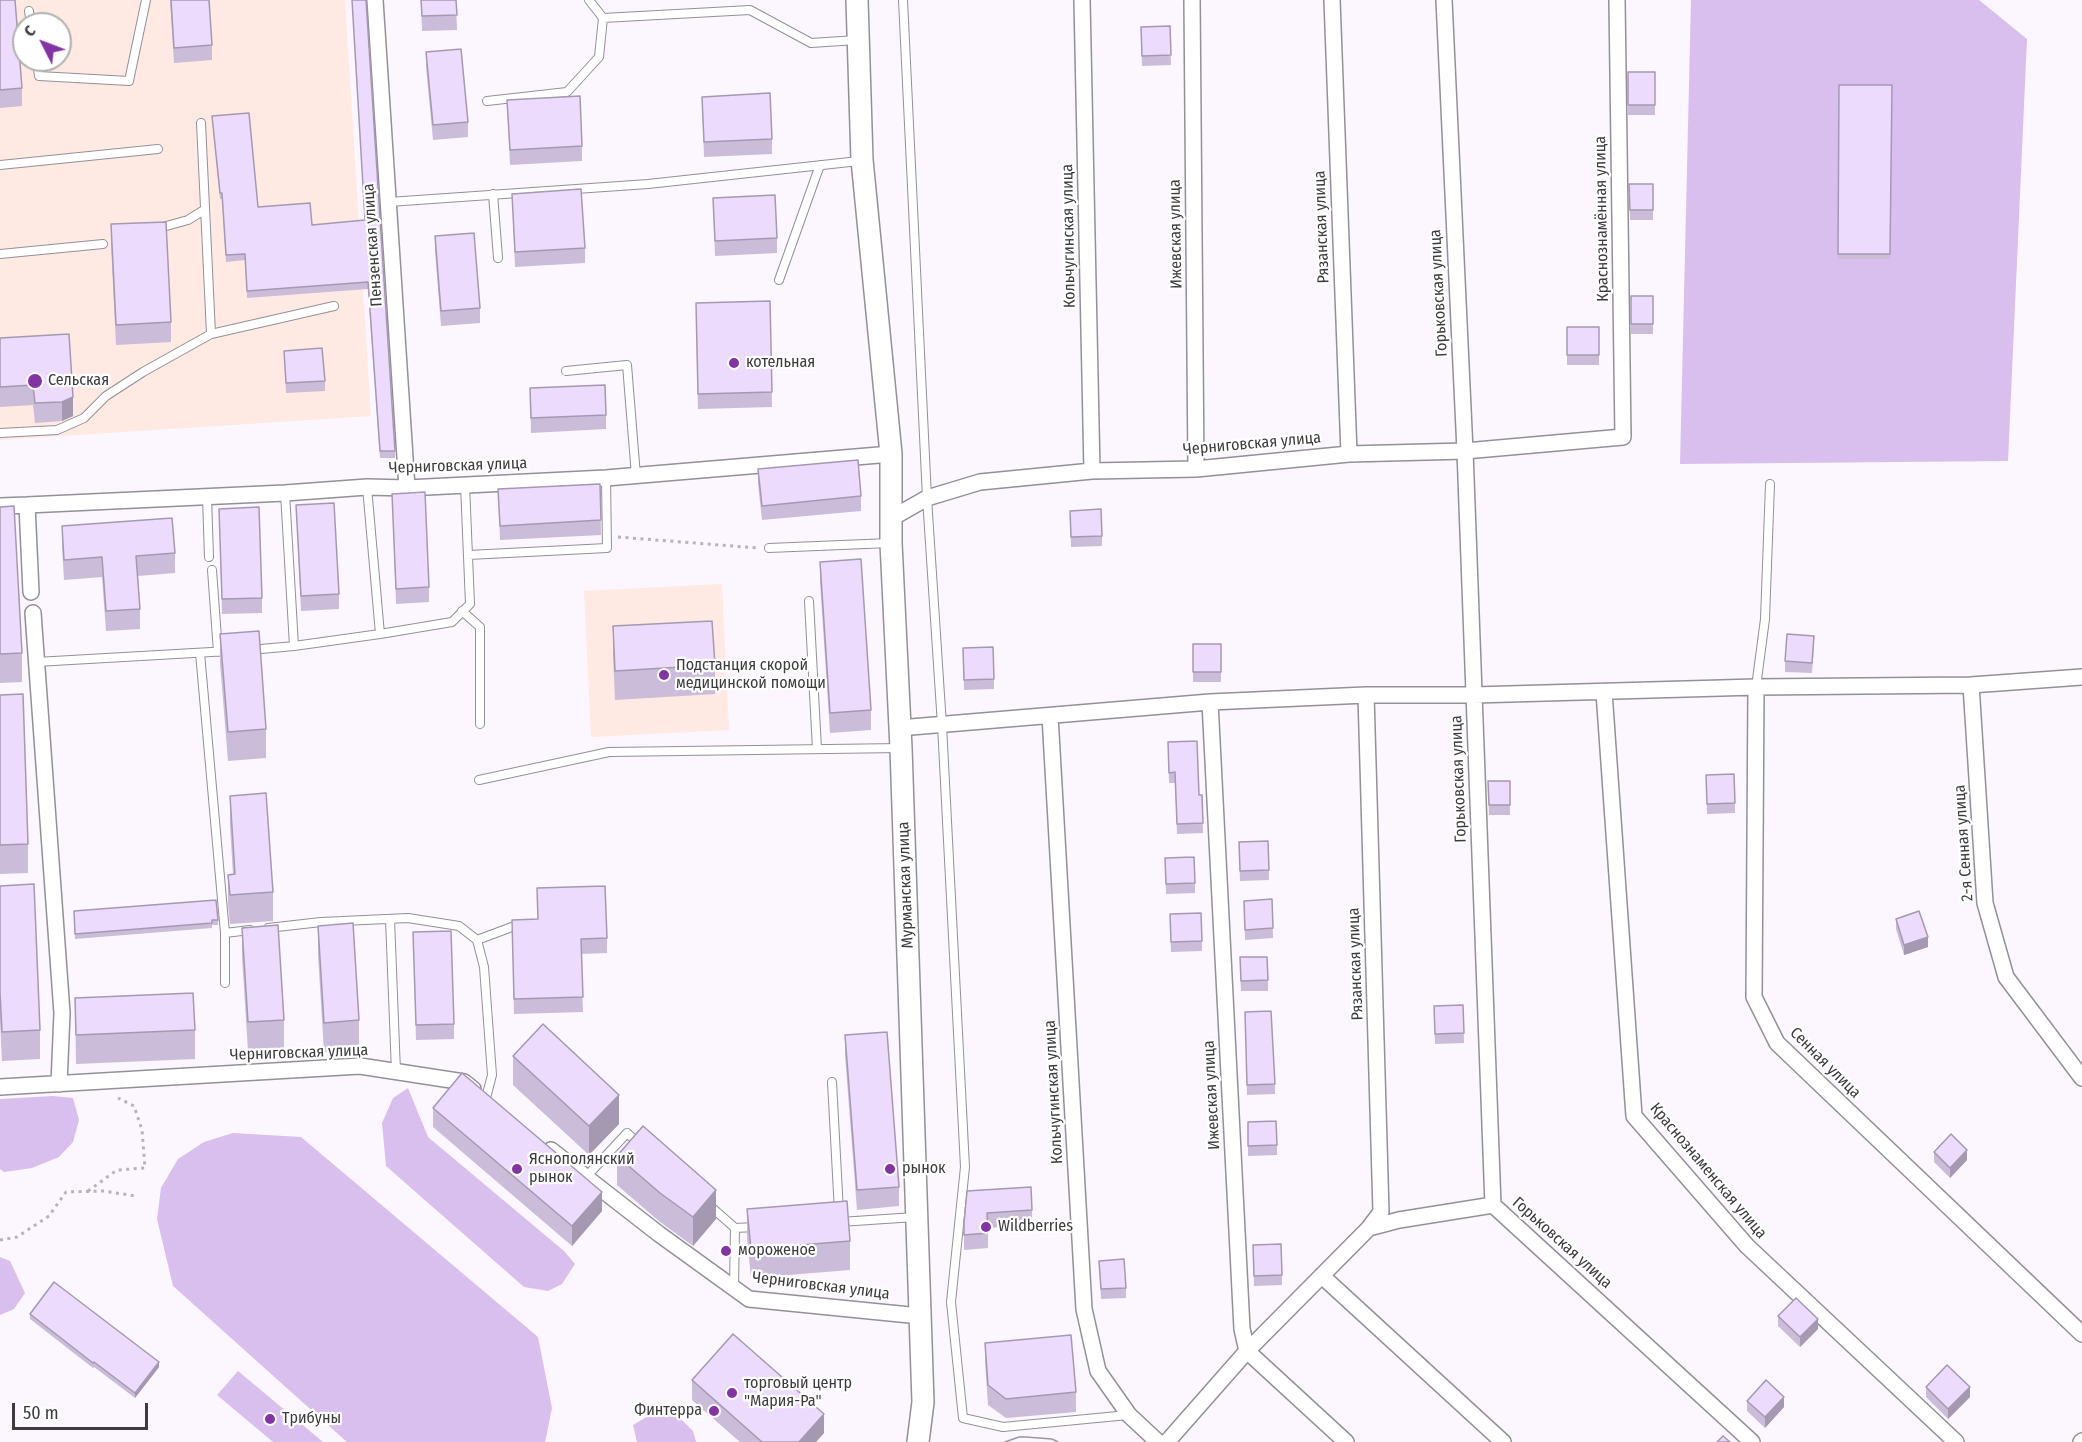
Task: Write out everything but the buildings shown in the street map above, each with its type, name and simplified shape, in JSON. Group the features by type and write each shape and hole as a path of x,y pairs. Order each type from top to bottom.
{"main road":[{"name":"Мурманская улица","path":"857,0 862,160 891,454 891,543 923,1402 918,1442"}],"street":[{"name":"Пензенская улица","path":"375,0 407,488"},
{"name":"Кольчугинская улица","path":"1082,0 1092,471"},
{"name":"Ижевская улица","path":"1192,0 1196,468"},
{"name":"Рязанская улица","path":"1332,0 1349,454"},
{"name":"Горьковская улица","path":"1444,0 1465,451 1493,1205 1752,1442"},
{"name":"Краснознамённая улица","path":"1617,0 1623,436"},
{"name":"Черниговская улица","path":"892,518 927,498 980,482 1092,471 1196,468 1349,454 1465,451 1623,436"},
{"name":"Черниговская улица","path":"0,506 367,487 407,488 606,478 891,454"},
{"path":"27,505 31,592"},
{"path":"33,613 67,1013 59,1083"},
{"path":"900,738 942,725 1210,702 1366,695 1474,696 1756,687 1971,686 2082,677"},
{"name":"2-я Сенная улица","path":"1971,686 1985,903 2006,978 2082,1078"},
{"name":"Сенная улица","path":"1756,687 1754,997 1777,1042 2082,1334"},
{"name":"Краснознаменская улица","path":"1604,692 1634,1116 1747,1246 1956,1442"},
{"name":"Рязанская улица","path":"1366,695 1381,1212 1369,1228"},
{"name":"Ижевская улица","path":"1210,702 1242,1329 1247,1352"},
{"name":"Кольчугинская улица","path":"1050,716 1084,1309 1098,1371 1129,1415 1158,1442"},
{"name":"Черниговская улица","path":"0,1087 360,1066 464,1082 490,1102"},
{"name":"Черниговская улица","path":"540,1141 749,1299 920,1316"},
{"path":"1167,1442 1247,1352 1369,1228 1399,1220 1493,1205"},
{"path":"1322,1276 1503,1442"},
{"path":"1247,1352 1346,1442"}],"lane":[{"path":"38,72 39,76 129,81 146,0"},
{"path":"487,101 567,92 599,57 603,18 589,0"},
{"path":"903,0 927,498 942,725 965,1167 951,1302 963,1418 1004,1427 1129,1415"},
{"path":"603,18 750,10 812,44 857,40"},
{"path":"201,123 211,334"},
{"path":"0,165 158,149"},
{"path":"388,202 648,184 862,160"},
{"path":"779,280 820,165"},
{"path":"493,194 498,258"},
{"path":"154,230 188,220 204,210"},
{"path":"0,254 103,244"},
{"path":"0,433 57,430 84,418 106,396 211,334 334,306"},
{"path":"566,371 627,365 636,476"},
{"path":"468,555 607,548 606,478"},
{"path":"1756,687 1765,619 1770,484"},
{"path":"36,662 294,646 452,621 470,604 465,485"},
{"path":"367,487 380,634"},
{"path":"285,493 294,646"},
{"path":"207,497 209,557"},
{"path":"769,549 891,543"},
{"path":"212,570 218,652"},
{"path":"809,602 817,749"},
{"path":"462,611 480,627 480,724"},
{"path":"200,653 225,933 225,983"},
{"path":"479,780 609,752 817,749 900,738"},
{"path":"225,933 321,922 408,918 459,926 477,940 484,967 492,1075 490,1102"},
{"path":"390,919 396,1071"},
{"path":"477,940 530,920"},
{"path":"832,1082 840,1222"},
{"path":"586,1177 627,1133 645,1149"},
{"path":"699,1197 735,1228 764,1227"},
{"path":"829,1223 917,1217"},
{"path":"734,1289 735,1228"}],"path":[{"path":"607,536 769,549"},
{"path":"88,1191 117,1170 145,1168 142,1130 134,1106 115,1096"},
{"path":"0,1240 17,1237 49,1216 66,1192 103,1191 136,1196"}],"shaded area":[{"path":"0,0 345,0 371,416 0,440"},
{"path":"1691,0 1979,0 2027,39 2008,461 1680,464"},
{"path":"722,584 729,730 591,737 584,591"},
{"path":"408,1088 428,1137 564,1251 575,1264 562,1284 548,1291 524,1287 386,1166 382,1123 393,1098"},
{"path":"53,1096 73,1098 79,1120 73,1142 59,1157 32,1168 4,1172 0,1169 0,1099"},
{"path":"233,1133 301,1137 538,1337 552,1408 545,1442 347,1442 173,1286 157,1219 161,1188 178,1159 204,1142"},
{"path":"0,1257 10,1261 25,1293 14,1309 0,1315"},
{"name":"Трибуны","path":"238,1371 323,1442 273,1442 217,1395"},
{"path":"650,1415 679,1417 693,1431 696,1442 637,1442 633,1425"}],"tram line":[{"path":"1005,1442 1019,1437 1052,1439 1058,1442"}],"place":[{"name":"котельная","path":"734,363"},
{"name":"Сельская","path":"35,381"},
{"name":"Подстанция скорой медицинской помощи","path":"664,675"},
{"name":"Яснополянский рынок","path":"517,1169"},
{"name":"рынок","path":"890,1169"},
{"name":"Wildberries","path":"986,1227"},
{"name":"мороженое","path":"726,1251"},
{"name":"торговый центр \"Мария-Ра\"","path":"732,1393"},
{"name":"Финтерра","path":"714,1411"},
{"name":"Трибуны","path":"270,1419"}]}
